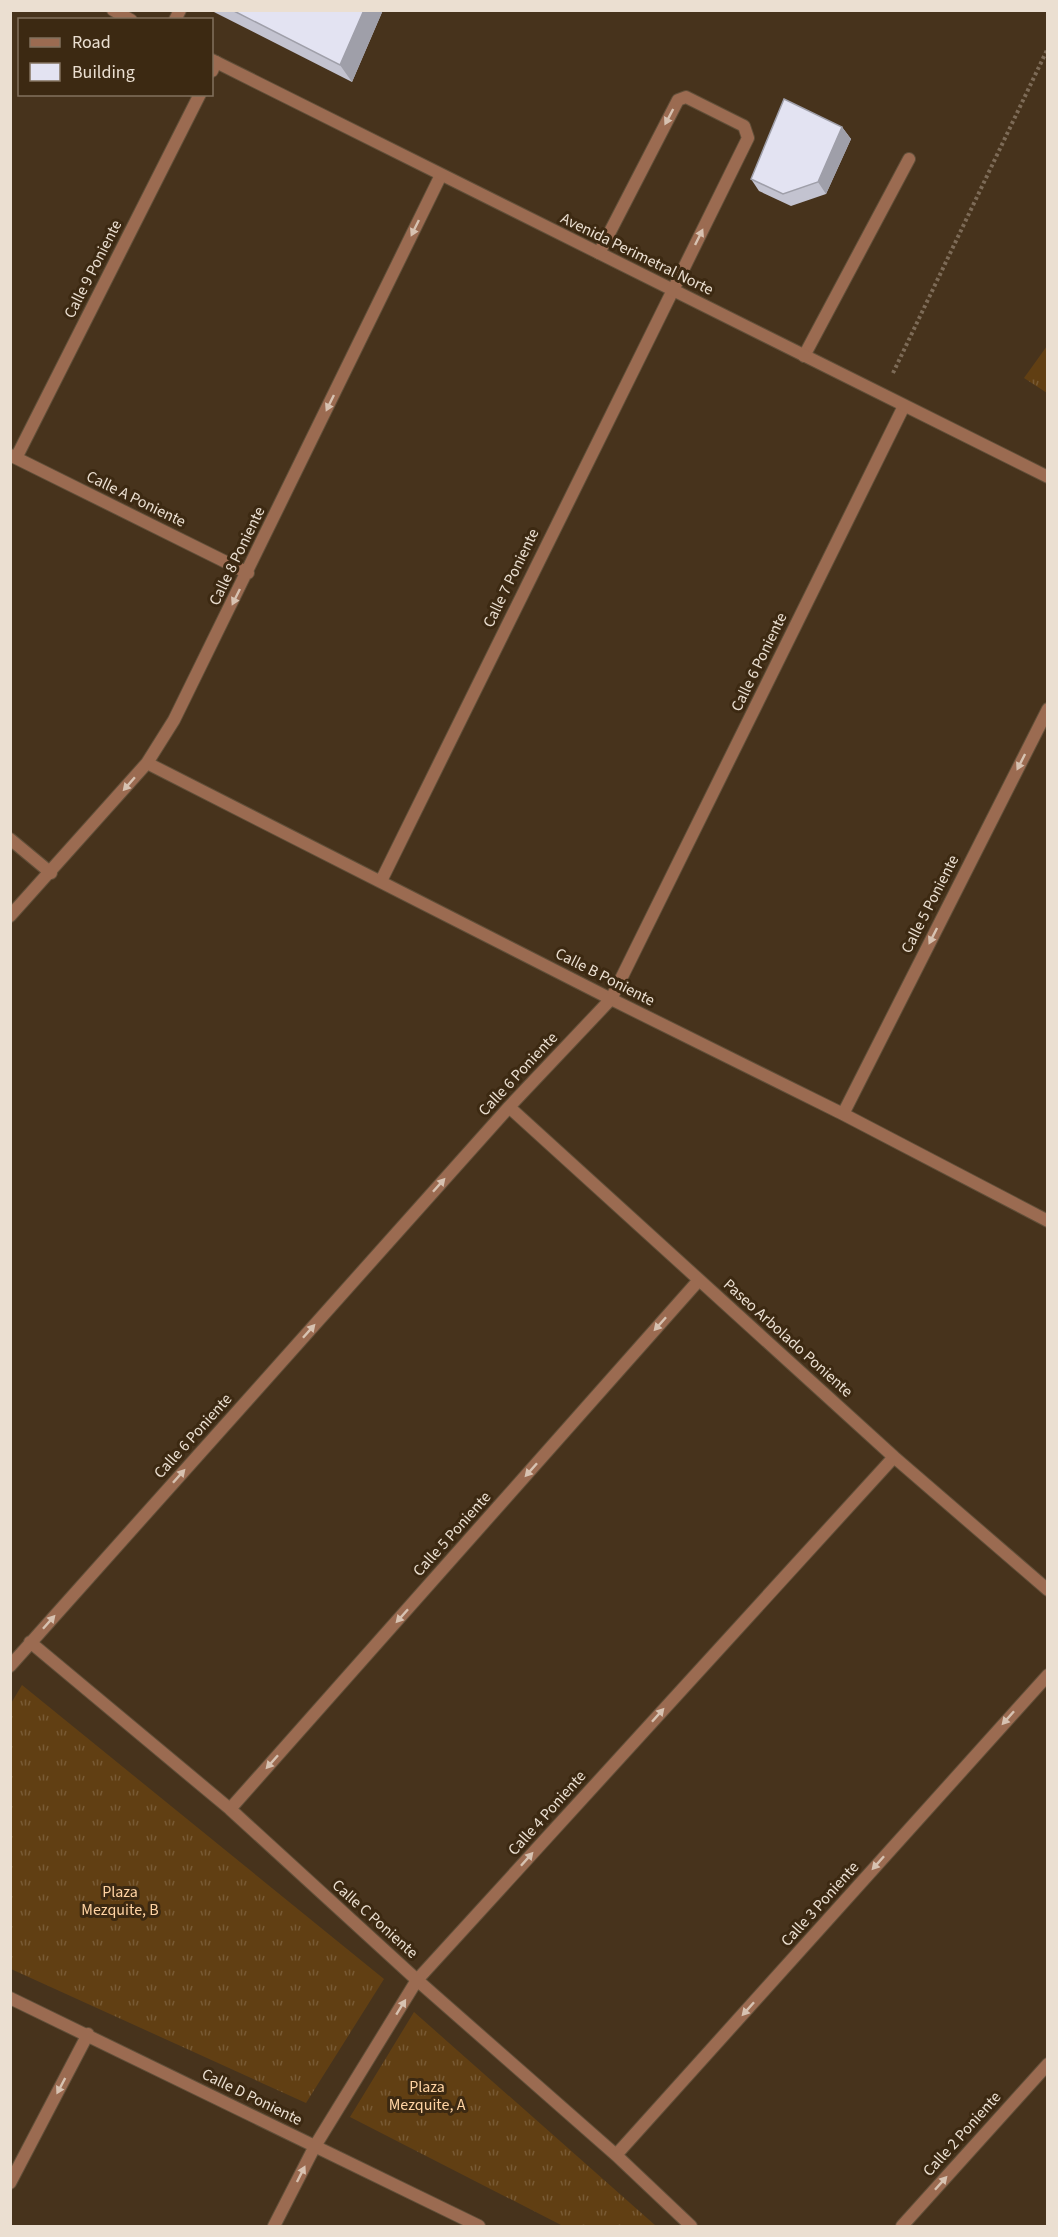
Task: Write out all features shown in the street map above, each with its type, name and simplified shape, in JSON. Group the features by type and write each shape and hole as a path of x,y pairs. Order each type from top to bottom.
{"street":[{"path":"113,10 127,18"},
{"name":"Avenida Perimetral Norte","path":"213,64 599,253 1047,477"},
{"name":"Calle 9 Poniente","path":"13,457 199,96"},
{"name":"Calle 7 Poniente","path":"381,881 748,138 744,126 686,96 678,100 599,253"},
{"path":"804,356 909,159"},
{"name":"Calle 8 Poniente","path":"10,916 51,873 147,763 195,682 441,175"},
{"name":"Calle 6 Poniente","path":"10,1666 509,1107 611,999 904,406"},
{"name":"Calle A Poniente","path":"13,457 248,573"},
{"name":"Calle 5 Poniente","path":"843,1114 1047,709"},
{"name":"Calle B Poniente","path":"147,763 843,1114 1047,1221"},
{"path":"10,839 51,873"},
{"name":"Paseo Arbolado Poniente","path":"509,1107 894,1457 1047,1590"},
{"name":"Calle 5 Poniente","path":"230,1809 699,1280"},
{"name":"Calle 4 Poniente","path":"274,2226 315,2146 417,1980 894,1457"},
{"name":"Calle C Poniente","path":"30,1642 230,1809 417,1980 616,2155 691,2226"},
{"name":"Calle 3 Poniente","path":"616,2155 1047,1675"},
{"name":"Calle D Poniente","path":"10,1998 479,2226"},
{"path":"10,2183 88,2034"},
{"name":"Calle 2 Poniente","path":"902,2226 1047,2064"}],"path":[{"path":"883,396 1047,48"}],"green space":[{"path":"1047,346 1047,393 1024,378"},
{"name":"Plaza Mezquite, B","path":"22,1685 384,1979 306,2103 11,1969 10,1705"},
{"name":"Plaza Mezquite, A","path":"414,2012 656,2226 563,2226 350,2117"}],"building":[{"path":"232,10 364,10 340,65"},
{"path":"784,99 842,127 818,182 783,194 751,179"}]}
